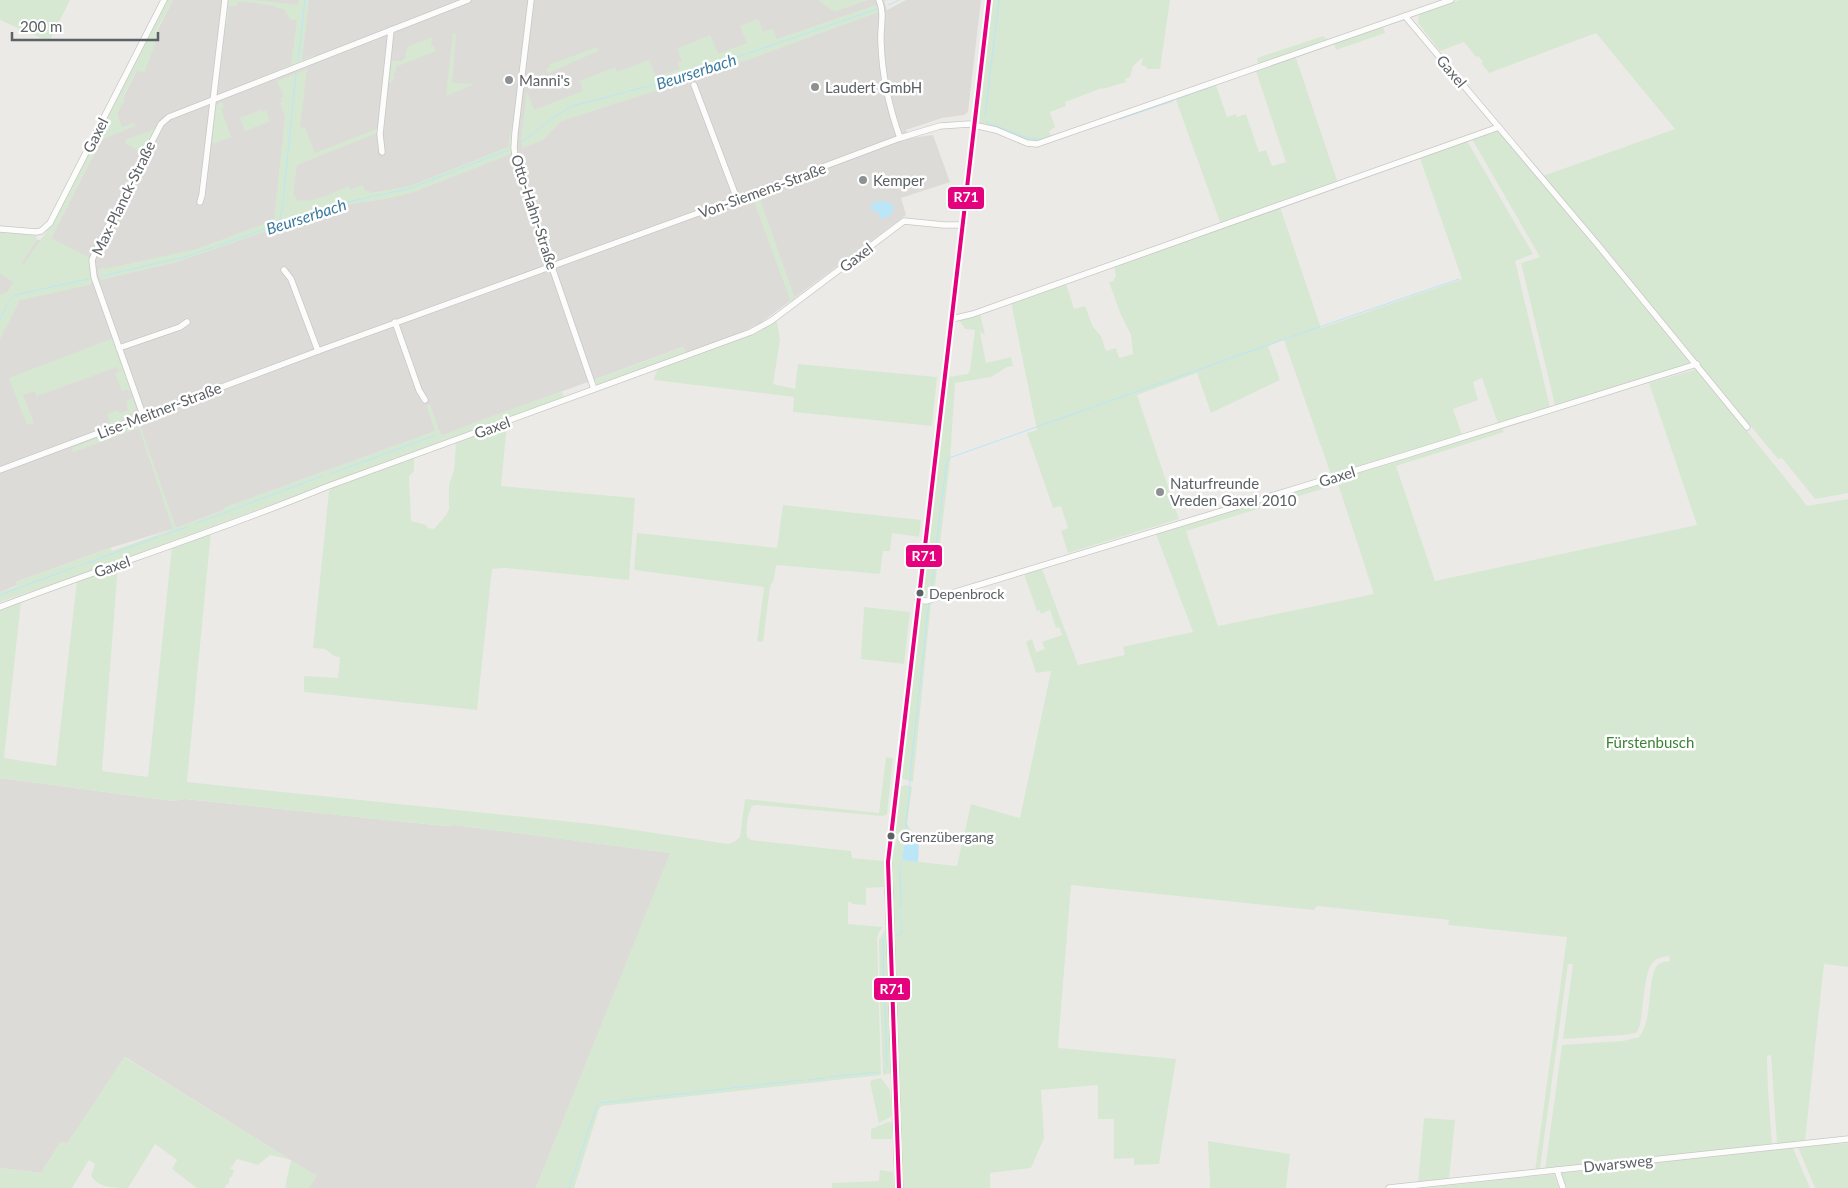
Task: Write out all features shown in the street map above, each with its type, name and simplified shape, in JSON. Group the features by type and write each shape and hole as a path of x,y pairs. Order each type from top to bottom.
{"main road":[{"path":"888,862 899,1188"}],"street":[{"name":"Gaxel","path":"0,228 36,232 46,228 50,223 164,0"},
{"path":"200,202 225,0"},
{"name":"Max-Planck-Straße","path":"143,415 94,277 92,265 93,256 161,124 169,117 468,0"},
{"name":"Otto-Hahn-Straße","path":"530,0 514,148 516,163 594,389"},
{"path":"879,0 883,11 881,42 886,88 891,112 900,138"},
{"path":"888,862 989,0"},
{"name":"Von-Siemens-Straße","path":"552,265 900,138 940,126 974,124 996,130 1027,144 1037,144 1451,0"},
{"name":"Gaxel","path":"1405,16 1748,427"},
{"path":"382,152 380,134 391,30"},
{"path":"694,85 737,199"},
{"path":"952,319 983,310 1499,127"},
{"name":"Gaxel","path":"0,607 85,575 267,512 326,487 757,329 904,221 962,225"},
{"name":"Lise-Meitner-Straße","path":"0,470 143,415 552,265"},
{"path":"284,270 291,279 318,351"},
{"path":"119,348 180,327 187,322"},
{"path":"395,322 424,400"},
{"name":"Gaxel","path":"918,600 926,600 1232,508 1697,364"},
{"name":"Dwarsweg","path":"1389,1188 1848,1139"},
{"path":"1557,1170 1564,1188"}],"shaded area":[{"path":"173,0 887,0 884,1 887,10 906,0 981,0 968,112 964,115 942,118 906,130 910,138 933,135 950,182 901,198 906,215 762,322 744,331 686,353 683,347 441,436 439,430 224,508 224,510 176,528 110,548 16,582 17,585 0,592 0,234 32,241 51,238"},
{"path":"0,778 173,801 185,799 445,826 455,825 671,853 536,1188 309,1188 316,1176 125,1057 67,1144 61,1142 41,1173 0,1168"}],"green space":[{"path":"0,0 70,0 49,42 0,20"},
{"path":"165,0 173,0 155,33 159,34 144,73 137,70 122,98 125,100 117,114 122,127 134,123 135,126 101,140 51,238 89,257 93,280 90,285 20,300 0,339 0,295 8,291 13,282 0,274 0,230 36,235 37,240 22,263 24,264 51,225"},
{"path":"230,0 253,0 298,5 299,0 309,0 302,60 314,55 314,57 275,73 273,72 291,65 297,20 290,19 284,9 276,8 275,6 239,1 236,6 229,6 227,24 224,22 227,3"},
{"path":"818,0 868,0 836,11"},
{"path":"992,0 1170,0 1160,69 1147,69 1147,67 1141,65 1143,57 1133,66 1130,77 1125,79 1126,82 1102,88 1065,102 1066,106 1050,112 1055,127 1049,131 1052,138 1035,143 980,123 979,112"},
{"path":"1460,0 1848,0 1848,493 1815,499 1782,458 1778,459 1543,176 1675,129 1596,33 1489,73 1481,63 1483,62 1478,56 1476,57 1464,42 1440,51 1418,23 1419,14"},
{"path":"876,5 879,7 879,12 706,75 561,121 543,140 522,148 521,139 527,92 534,110 583,91 580,81 615,67 617,72 649,60 656,77 680,69 678,63 682,61 677,49 710,35 718,54 747,43 740,26 758,19 763,32 773,29 777,39"},
{"path":"1383,27 1385,33 1336,50 1334,44"},
{"path":"453,33 456,34 452,83 474,84 446,96"},
{"path":"1323,36 1328,40 1143,107 1141,105 1258,64 1257,58"},
{"path":"432,37 431,46 436,51 395,67 396,72 393,74 395,79 392,83 389,83 392,61 402,61 405,58 407,47"},
{"path":"597,47 598,51 548,73 546,69 550,67 549,65"},
{"path":"1296,58 1338,183 1221,225 1176,100 1216,85 1227,117 1236,114 1237,117 1246,114 1259,152 1266,150 1272,166 1286,162 1256,71"},
{"path":"307,69 300,127 305,128 315,153 377,129 377,133 297,165 293,193 297,200 317,199 349,186 350,190 362,185 365,191 370,191 370,193 410,186 508,147 512,126 511,154 414,192 391,198 339,206 177,262 101,280 98,270 104,267 105,269 197,249 274,220 285,116 280,103 282,102 281,98 284,97 277,81"},
{"path":"222,102 224,107 221,109 231,137 212,144 215,108 216,105"},
{"path":"261,110 262,112 266,110 270,121 245,131 240,118"},
{"path":"155,129 143,153 126,144 125,140"},
{"path":"1499,130 1692,363 1688,366 1557,406 1555,405 1521,263 1540,257 1472,139"},
{"path":"1467,141 1533,254 1515,261 1550,407 1498,424 1482,378 1473,382 1478,400 1453,409 1462,435 1331,475 1284,340 1268,346 1280,380 1211,413 1197,373 1137,395 1179,519 1068,553 1061,531 1068,528 1061,506 1053,508 1027,433 1037,430 1011,302 1066,284 1074,309 1085,306 1093,327 1101,336 1106,351 1116,348 1119,358 1133,354 1131,335 1121,315 1109,282 1113,281 1116,276 1114,267 1280,207 1321,328 1462,279 1420,158"},
{"path":"758,194 795,299 791,302 752,196"},
{"path":"980,313 985,335 980,332 986,363 1011,357 1013,366 1007,367 991,377 955,383 950,460 934,594 923,597 948,377 968,374 970,370 975,330 965,329 960,321"},
{"path":"774,321 777,322 780,340 773,384 795,389 798,364 937,377 932,426 793,412 794,397 654,380 659,368 758,332"},
{"path":"113,339 120,364 131,390 129,392 128,389 122,391 115,373 122,370 118,370 117,367 37,396 34,391 23,395 34,423 27,425 9,378"},
{"path":"684,347 686,353 598,385 594,380"},
{"name":"Fürstenbusch","path":"1697,369 1807,506 1848,499 1848,967 1824,964 1805,1141 1777,1144 1771,1055 1767,1056 1772,1145 1545,1170 1562,1045 1623,1041 1639,1037 1646,1024 1654,971 1659,964 1670,961 1669,956 1657,959 1650,966 1641,1021 1636,1033 1563,1039 1573,964 1568,964 1540,1168 1535,1171 1567,937 1448,925 1449,920 1317,906 1314,910 1071,885 1058,1046 1059,1048 1176,1059 1159,1164 1134,1165 1134,1158 1114,1159 1114,1119 1098,1119 1098,1085 1041,1090 1044,1138 1031,1168 990,1173 990,1188 903,1188 890,863 898,834 893,833 899,787 907,785 912,787 907,824 914,835 905,840 902,860 957,866 971,804 1020,818 1051,671 1036,673 1026,642 1032,639 1036,652 1045,649 1042,642 1062,635 1059,627 1056,628 1050,610 1041,614 1040,610 1037,611 1024,574 1042,569 1078,665 1125,655 1123,647 1193,632 1156,534 1502,428 1504,432 1396,466 1435,581 1697,525 1649,383","holes":["1338,484 1374,594 1218,626 1186,531"]},
{"path":"562,391 564,397 80,575 0,602 0,592 17,586 16,582 110,548 112,551 173,529 139,428 73,452 72,448 129,426 138,420 176,528 224,510 223,508 435,431 427,407 430,404 441,436"},
{"path":"133,398 136,408 130,415 122,418 123,420 136,411 131,417 107,427 105,425 110,422 107,414 118,410 120,413 128,410 126,401"},
{"path":"507,424 501,486 635,498 629,580 505,568 492,569 477,710 304,692 304,676 338,678 340,657 334,656 325,649 313,648 329,491 332,488 414,458 414,471 409,476 411,521 434,529 449,509 449,485 454,470 456,443"},
{"path":"783,505 921,520 919,537 892,533 890,551 883,551 880,574 776,565 774,579 770,587 763,642 757,641 764,587 634,570 637,533 777,548"},
{"path":"211,531 187,782 601,825 728,844 740,837 745,799 879,813 886,757 893,758 887,814 883,816 756,805 752,806 750,810 747,829 747,837 751,840 851,851 852,858 883,861 884,887 866,888 866,905 848,902 848,924 883,927 877,939 881,1075 602,1106 599,1109 574,1188 536,1188 670,853 455,825 445,826 185,799 173,801 0,778 0,608 21,601 4,758 56,766 77,580 118,565 102,771 148,777 172,546"},
{"path":"931,602 913,782 901,778 922,605"},
{"path":"864,607 910,612 904,664 861,659"},
{"path":"886,928 890,999 880,999 879,940"},
{"path":"880,1001 890,1003 892,1073 883,1075"},
{"path":"124,1057 317,1176 309,1188 285,1187 291,1160 270,1155 258,1165 237,1159 230,1169 234,1170 225,1188 197,1188 172,1169 177,1160 155,1144 128,1188 112,1187 98,1183 91,1176 95,1164 89,1160 72,1188 0,1188 0,1168 41,1173 61,1142 67,1144"},
{"path":"881,1078 890,1090 892,1116 879,1123 870,1083 872,1080"},
{"path":"1424,1118 1455,1120 1449,1179 1418,1182"},
{"path":"892,1122 892,1139 871,1139 871,1129"},
{"path":"1208,1141 1290,1154 1286,1188 1210,1188"},
{"path":"1848,1143 1848,1188 1815,1188 1798,1147"},
{"path":"1793,1148 1810,1188 1566,1188 1561,1173"},
{"path":"880,1170 893,1172 894,1188 832,1188 832,1183 879,1181"},
{"path":"1554,1174 1559,1188 1425,1188"}],"water":[{"path":"883,201 891,203 894,208 891,215 882,219 879,217 880,212 875,213 870,207 874,202"},
{"path":"910,836 916,836 919,841 918,862 902,860 905,840"}],"waterway":[{"path":"298,60 305,0"},
{"name":"Beurserbach","path":"888,5 899,0"},
{"path":"985,116 999,0"},
{"name":"Beurserbach","path":"522,142 572,106 668,81 877,9"},
{"path":"278,225 282,211 296,74"},
{"path":"1177,99 1211,87"},
{"path":"1120,119 1173,101"},
{"path":"986,122 1028,138 1044,139"},
{"name":"Beurserbach","path":"102,276 188,256 334,205 411,188 508,150"},
{"name":"Beurserbach","path":"0,320 8,302 15,295 88,279"},
{"path":"930,597 946,466 949,458 1459,279"},
{"path":"330,474 436,435"},
{"path":"195,524 322,476"},
{"path":"164,535 187,527"},
{"path":"82,565 158,537"},
{"path":"0,595 75,567"},
{"path":"908,838 906,823 910,775 929,601"},
{"path":"900,869 901,909"},
{"path":"894,936 901,934 901,915"},
{"path":"884,998 883,939 886,936"},
{"path":"884,1071 887,1067 885,1003"},
{"path":"829,1077 878,1072"},
{"path":"808,1080 825,1078"},
{"path":"569,1188 596,1107 600,1103 802,1080"}],"transit line":[{"name":"R71","path":"899,1188 888,862 989,0"}],"place":[{"name":"Manni's","path":"509,80"},
{"name":"Laudert GmbH","path":"815,87"},
{"name":"Kemper","path":"863,180"},
{"name":"Naturfreunde Vreden Gaxel 2010","path":"1160,492"},
{"name":"Depenbrock","path":"920,593"},
{"name":"Grenzübergang","path":"891,836"}]}
